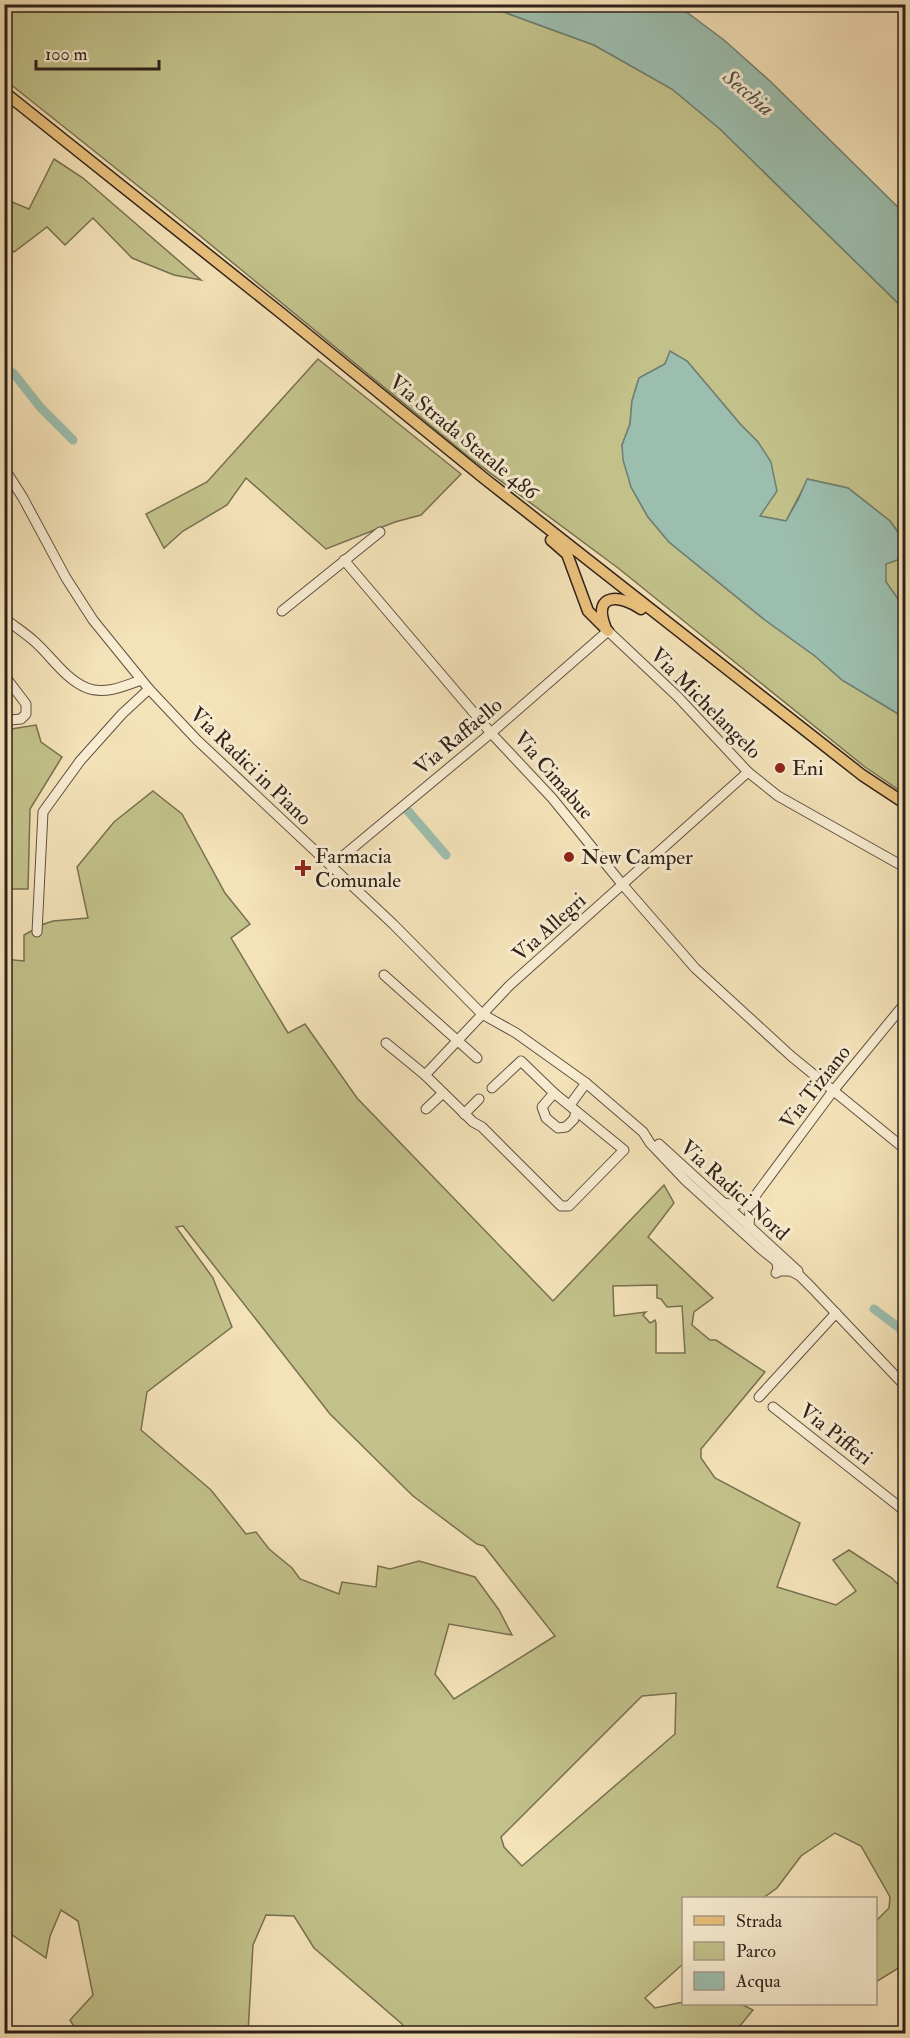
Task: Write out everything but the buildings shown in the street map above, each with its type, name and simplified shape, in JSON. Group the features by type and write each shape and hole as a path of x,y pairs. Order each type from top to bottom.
{"main road":[{"name":"Via Strada Statale 486","path":"4,92 520,507 862,775 906,804"},
{"path":"520,507 531,524 567,554 588,611 608,632"},
{"path":"608,632 601,614 602,606 607,600 616,598 635,604 657,622 691,641"}],"street":[{"name":"Via Radici in Piano","path":"4,468 23,498 66,578 93,620 141,680 197,740 393,924 482,1014 516,1033 586,1083 644,1132 650,1143 685,1180 732,1222"},
{"path":"282,611 380,532"},
{"name":"Via Cimabue","path":"344,560 491,732 552,798 694,968 833,1091 906,1150"},
{"path":"4,618 33,640 73,680 88,689 111,689 141,680"},
{"name":"Via Raffaello","path":"331,866 608,632"},
{"name":"Via Michelangelo","path":"608,632 678,697 748,772 778,796 906,868"},
{"path":"4,675 26,704 26,714 21,719 10,720 4,715"},
{"path":"37,932 43,812 80,761 122,714 149,689"},
{"name":"Via Allegri","path":"425,1075 509,986 748,772"},
{"path":"384,975 477,1058"},
{"name":"Via Tiziano","path":"755,1196 833,1091 906,1002"},
{"path":"387,1043 425,1075 473,1122 482,1127 561,1206 567,1207 624,1150 554,1093 521,1061 492,1088"},
{"path":"554,1093 542,1107 546,1118 558,1128 566,1127 574,1119 573,1108 586,1083"},
{"path":"426,1109 443,1093"},
{"path":"464,1114 479,1099"},
{"name":"Via Radici Nord","path":"644,1132 799,1271 800,1276"},
{"path":"724,1203 736,1204 755,1196"},
{"path":"749,1227 750,1209 755,1196"},
{"name":"Via Radici Nord","path":"732,1222 777,1262 800,1276 906,1387"},
{"path":"773,1249 777,1262 776,1274 780,1271 790,1271"},
{"path":"759,1397 836,1313"},
{"name":"Via Pifferi","path":"773,1407 906,1512"}],"green space":[{"path":"4,5 479,5 594,45 672,89 720,129 905,310 905,542 890,521 848,488 808,479 786,521 759,516 758,442 687,361 670,352 665,364 639,378 632,401 630,424 622,445 631,487 648,517 669,542 765,620 815,656 842,680 905,718 905,794 865,767 618,568 470,458 182,221 5,80"},
{"path":"54,159 83,178 201,280 174,275 132,258 93,218 65,245 47,227 14,252 5,245 5,199 29,209"},
{"path":"318,359 461,474 421,515 395,522 326,549 246,478 227,505 183,531 164,548 146,514 207,482"},
{"path":"905,545 905,609 886,582 885,564 900,559"},
{"path":"36,725 41,742 62,757 30,809 28,889 5,889 5,730"},
{"path":"153,791 182,814 225,893 250,924 231,938 288,1033 305,1024 357,1098 553,1301 664,1185 674,1203 648,1237 713,1298 694,1312 692,1325 710,1340 716,1340 765,1372 701,1449 701,1458 715,1478 800,1523 777,1587 836,1605 856,1591 833,1560 849,1550 892,1578 905,1592 905,1964 877,1981 877,1920 889,1908 890,1897 861,1846 835,1833 801,1856 777,1888 764,1897 682,1897 682,1965 645,1998 655,2008 682,2002 682,2005 743,2005 753,2010 734,2033 406,2033 402,2024 314,1948 294,1916 266,1915 253,1945 248,2033 78,2033 70,2020 93,1995 78,1921 61,1910 50,1936 46,1958 5,1930 4,959 24,961 24,935 44,924 88,918 77,867 114,822","holes":["183,1226 330,1414 413,1496 477,1544 484,1546 555,1636 454,1699 435,1674 449,1624 512,1635 499,1610 475,1577 419,1561 390,1569 378,1566 376,1587 342,1582 339,1594 300,1579 292,1568 269,1549 256,1532 246,1534 211,1490 141,1430 147,1392 232,1327 213,1278 176,1227","657,1285 657,1298 661,1299 667,1307 682,1306 685,1353 656,1353 656,1323 655,1320 650,1323 643,1315 646,1312 614,1316 613,1286","676,1693 675,1734 522,1866 504,1847 501,1837 642,1696"]}],"water":[{"name":"Secchia","path":"479,5 677,5 724,40 770,81 905,214 905,310 720,129 672,89 594,45"},
{"path":"670,351 687,361 758,442 771,462 777,491 760,516 786,521 807,479 848,488 890,521 905,542 900,559 886,564 886,582 905,609 905,718 842,680 815,656 765,620 669,542 648,517 631,487 623,460 622,445 630,424 632,401 639,378 665,364"}],"waterway":[{"path":"4,367 14,374 41,408 73,440"},
{"path":"408,811 446,855"},
{"path":"874,1309 906,1333"}],"place":[{"name":"Eni","path":"780,768"},
{"name":"New Camper","path":"569,857"},
{"name":"Farmacia Comunale","path":"303,868"}]}
